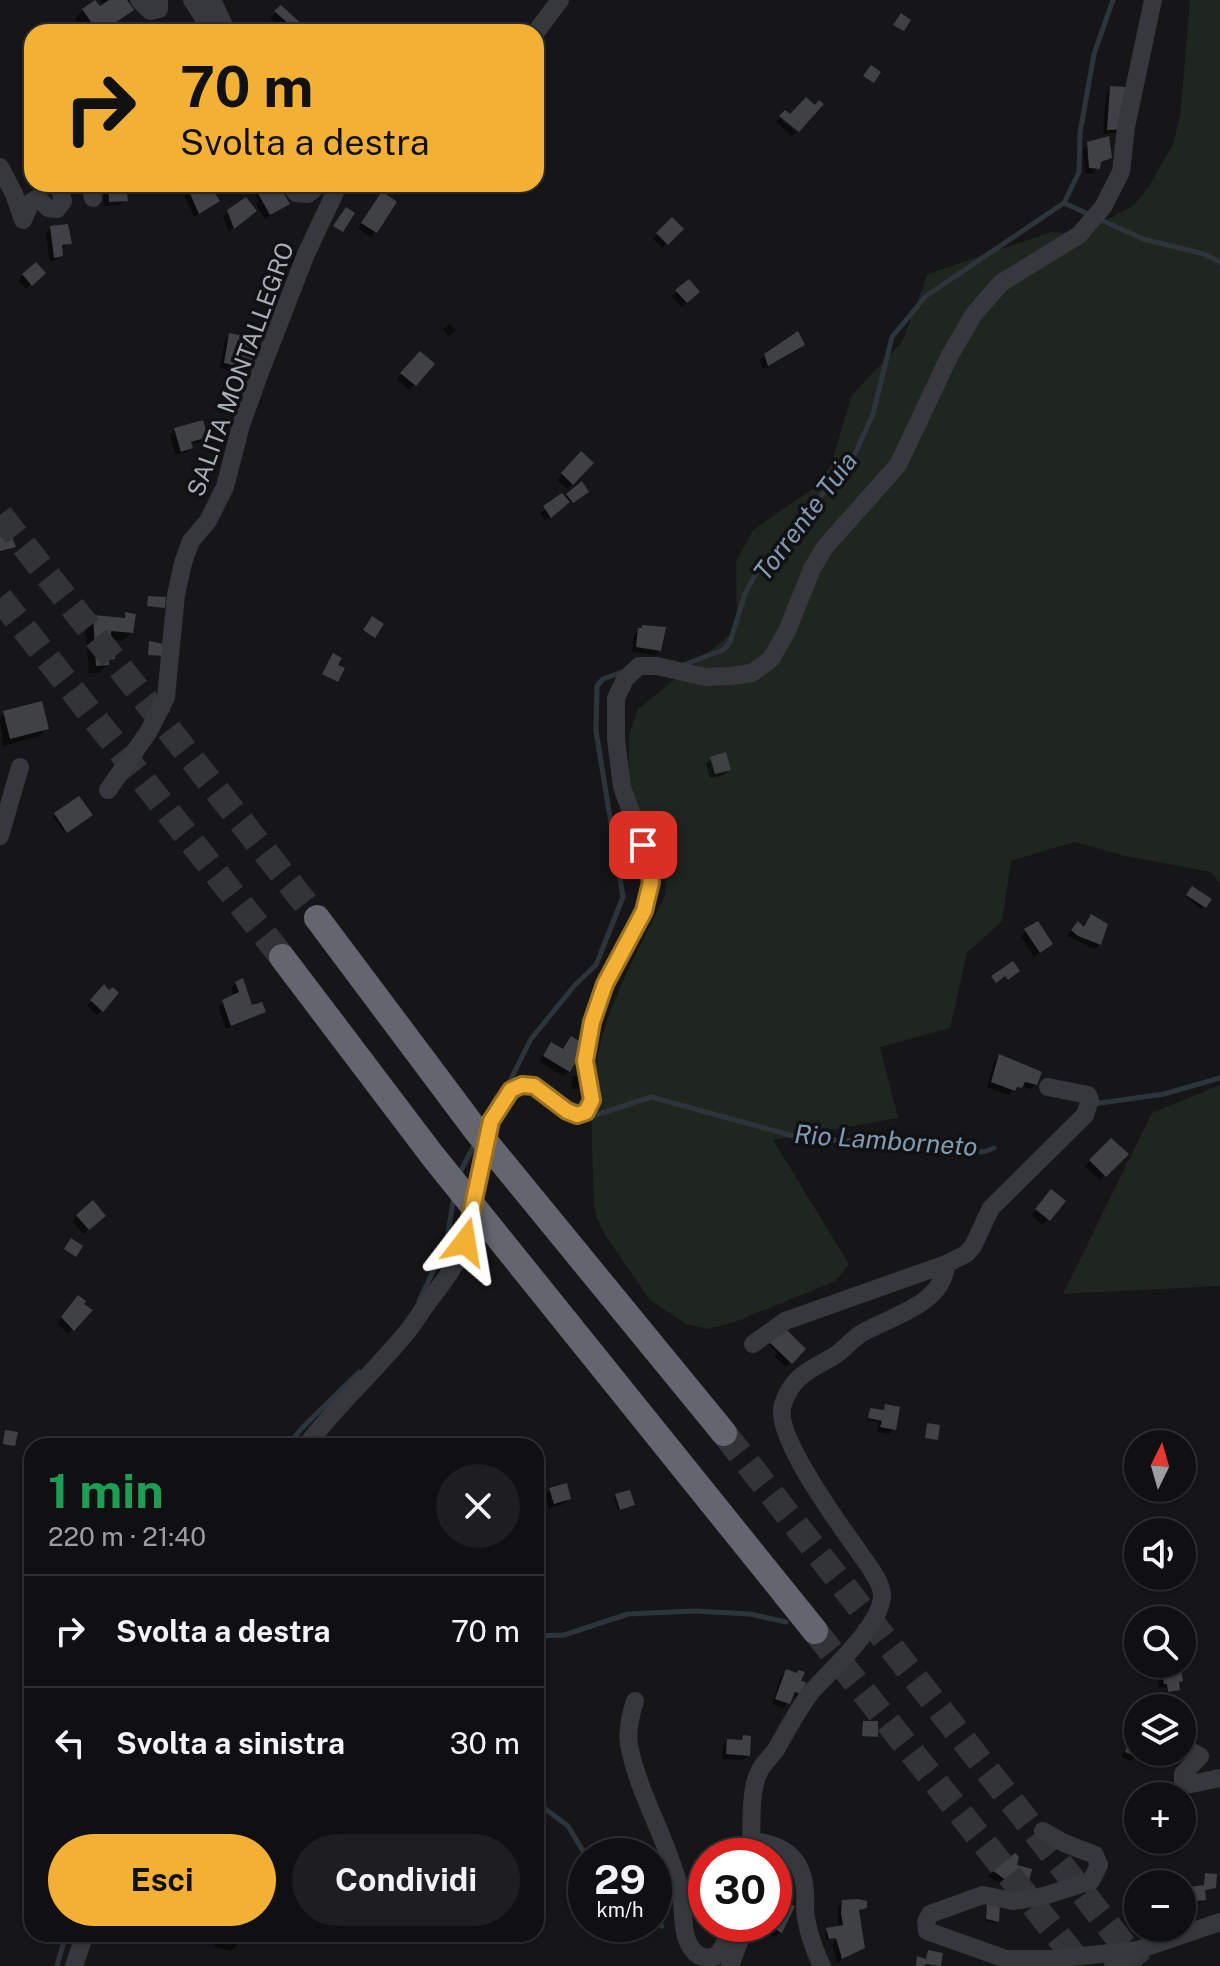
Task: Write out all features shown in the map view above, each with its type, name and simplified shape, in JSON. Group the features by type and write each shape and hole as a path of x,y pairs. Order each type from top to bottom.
{"highway":[{"path":"325,928 475,1129 724,1433"},
{"path":"282,957 432,1155 815,1631"}],"street":[{"path":"139,0 150,11 159,9 159,0"},
{"path":"192,0 208,24"},
{"path":"212,0 223,24"},
{"path":"542,24 560,0"},
{"path":"312,1438 410,1329 456,1264 469,1226 491,1121 511,1090 522,1085 534,1086 577,1115 586,1112 592,1100 585,1061 592,1022 605,984 644,911 651,882 643,845 622,787 616,739 616,698 625,679 639,666 657,666 705,677 752,673 771,659 825,547 898,465 950,355 974,314 1001,283 1079,235 1103,207 1121,172 1126,127 1153,0"},
{"path":"0,167 23,220 31,202 38,198 48,208 57,209 63,201 60,192"},
{"name":"SALITA MONTALLEGRO","path":"108,790 149,731 166,697 176,595 183,563 191,541 208,521 225,487 241,425 259,375 306,254 335,192"},
{"path":"0,836 20,767"},
{"path":"753,1344 785,1321 946,1264 966,1254 991,1208 1085,1115 1090,1100 1088,1095 1048,1087"},
{"path":"752,1838 759,1771 776,1750 789,1723 850,1651 878,1611 882,1593 872,1572 808,1478 789,1439 781,1407 800,1375 836,1355 858,1335 925,1300 945,1279 946,1264"},
{"path":"635,1701 629,1719 629,1746 646,1804 672,1859 684,1907 688,1940"},
{"path":"1191,1766 1183,1774 1183,1783 1220,1778"},
{"path":"1043,1831 1095,1855 1099,1865 1091,1881 1044,1896 1013,1901 983,1895 930,1914 926,1922 927,1931 1006,1959 1053,1959 1138,1950 1220,1922"},
{"path":"792,1857 799,1864 805,1890 805,1914 822,1966"},
{"path":"74,1966 82,1942"},
{"path":"689,1942 692,1950 703,1958 715,1957 725,1942"},
{"path":"730,1966 739,1942"},
{"path":"1113,1966 1138,1950"}],"shaded area":[{"path":"1190,0 1220,0 1220,883 1211,872 1126,856 1074,842 1011,861 1002,921 967,953 950,1028 880,1047 898,1118 773,1140 849,1264 836,1281 732,1323 708,1329 686,1324 650,1300 605,1235 594,1204 592,1107 599,1049 611,1010 665,895 666,884 629,782 629,734 638,709 737,629 736,562 753,530 817,486 830,467 852,395 902,342 928,274 1051,232 1079,235 1134,205 1149,186 1173,144 1180,117"},
{"path":"1220,1085 1220,1286 1063,1294 1152,1113"}],"building":[{"path":"95,0 100,6 109,0 127,0 134,10 116,24 92,24 82,9"},
{"path":"281,5 301,24 289,24 274,11"},
{"path":"901,13 911,20 904,31 893,25"},
{"path":"871,65 881,72 874,83 863,76"},
{"path":"1110,86 1126,87 1124,129 1107,130"},
{"path":"806,97 815,105 819,100 824,104 799,132 779,116 785,110 790,114"},
{"path":"1109,136 1112,158 1101,162 1100,169 1089,168 1087,142"},
{"path":"108,192 127,192 128,201 109,202"},
{"path":"189,192 214,192 220,201 199,214"},
{"path":"257,192 283,192 290,204 270,215"},
{"path":"381,192 397,202 377,233 361,223"},
{"path":"246,197 257,211 234,229 227,210"},
{"path":"346,207 355,213 343,232 333,226"},
{"path":"672,217 684,229 668,245 656,233"},
{"path":"68,224 72,244 62,245 63,256 54,258 50,226"},
{"path":"36,262 46,273 32,286 22,274"},
{"path":"689,279 700,292 687,303 675,290"},
{"path":"798,331 805,345 768,366 764,354"},
{"path":"229,333 258,339 249,369 224,363"},
{"path":"420,351 435,364 416,386 400,373"},
{"path":"203,420 208,437 191,442 193,448 181,452 174,428"},
{"path":"581,451 594,463 573,485 561,473"},
{"path":"582,481 589,492 573,503 566,494"},
{"path":"562,493 570,502 551,518 543,506"},
{"path":"7,524 16,547 0,551 0,525"},
{"path":"148,596 166,597 165,608 147,606"},
{"path":"125,612 136,614 133,633 111,631 111,650 115,650 115,659 109,660 109,665 96,666 93,615 125,618"},
{"path":"372,616 384,624 375,638 363,630"},
{"path":"642,625 666,627 661,651 636,647 638,628"},
{"path":"149,641 164,644 164,656 148,655"},
{"path":"333,653 342,658 338,665 345,668 338,682 322,674"},
{"path":"42,701 49,729 10,739 3,711"},
{"path":"726,752 731,770 715,774 710,757"},
{"path":"79,796 93,815 67,833 54,813"},
{"path":"1192,886 1212,899 1206,908 1186,895"},
{"path":"1091,914 1108,924 1101,945 1071,930 1078,921 1084,927"},
{"path":"1038,921 1053,944 1040,953 1024,929"},
{"path":"1013,961 1020,971 1008,980 1005,976 996,983 991,976"},
{"path":"243,978 252,1005 262,1002 266,1012 231,1026 222,1000 239,992 235,982"},
{"path":"104,984 109,990 113,987 119,993 103,1012 90,1000"},
{"path":"571,1036 586,1045 570,1072 543,1056 551,1042 563,1049"},
{"path":"999,1054 1042,1072 1037,1085 1025,1082 1022,1088 1017,1087 1015,1091 991,1082"},
{"path":"1111,1138 1129,1154 1106,1177 1089,1160"},
{"path":"1051,1189 1066,1201 1050,1221 1035,1209"},
{"path":"93,1200 106,1216 89,1230 76,1215"},
{"path":"71,1238 83,1246 76,1257 64,1249"},
{"path":"78,1295 93,1310 74,1331 61,1317"},
{"path":"784,1327 806,1349 792,1364 769,1342"},
{"path":"885,1404 900,1407 896,1430 880,1427 882,1421 868,1418 870,1408 884,1410"},
{"path":"927,1423 940,1425 938,1440 925,1438"},
{"path":"5,1430 18,1432 15,1446 3,1444"},
{"path":"567,1483 571,1499 554,1504 549,1488"},
{"path":"630,1490 635,1505 620,1510 615,1494"},
{"path":"786,1669 805,1672 801,1681 806,1682 801,1694 795,1692 790,1704 775,1699"},
{"path":"1163,1678 1182,1678 1179,1682 1180,1690 1168,1692 1167,1684 1164,1684"},
{"path":"863,1721 878,1721 878,1737 862,1736"},
{"path":"743,1735 751,1736 750,1756 726,1754 727,1739 742,1740"},
{"path":"1015,1853 1019,1857 1017,1865 1032,1869 1028,1885 1007,1881 992,1870"},
{"path":"1205,1873 1217,1874 1216,1888 1205,1890 1206,1900 1196,1901 1196,1886 1204,1885"},
{"path":"842,1900 867,1901 867,1908 859,1910 865,1948 842,1959 836,1938 829,1939 826,1928 843,1925"},
{"path":"987,1902 1000,1904 999,1922 986,1919"},
{"path":"928,1950 943,1953 941,1966 916,1966 917,1956 926,1959"}],"waterway":[{"name":"Torrente Tuia","path":"683,665 723,650 730,642 745,594 757,571 853,458 873,414 892,337 926,296 1064,203 1079,172 1080,133 1094,54 1113,0"},
{"path":"1064,203 1143,239 1204,254 1220,262"},
{"name":"Torrente Tuia","path":"508,1085 531,1039 575,985 596,965 623,897 596,731 597,686 603,679 622,672"},
{"name":"Rio Lamborneto","path":"1093,1104 1164,1094 1220,1078"},
{"name":"Rio Lamborneto","path":"590,1117 651,1097 808,1140 914,1141 983,1152 994,1148"},
{"name":"Torrente Tuia","path":"458,1176 476,1142"},
{"name":"Torrente Tuia","path":"419,1301 446,1244 454,1197"},
{"name":"Torrente Tuia","path":"294,1438 359,1372"},
{"path":"544,1636 564,1635 628,1614 694,1611 750,1614 786,1622"},
{"path":"544,1808 568,1826 575,1838"},
{"name":"Torrente Tuia","path":"57,1966 64,1942"}],"tunnel":[{"path":"0,515 317,918"},
{"path":"0,598 282,957"},
{"path":"724,1433 1140,1966"},
{"path":"815,1631 1082,1966"}],"route":[{"path":"465,1242 491,1121 511,1090 522,1085 534,1086 577,1115 586,1112 592,1100 585,1061 592,1022 605,984 644,911 651,882 643,845"}]}
